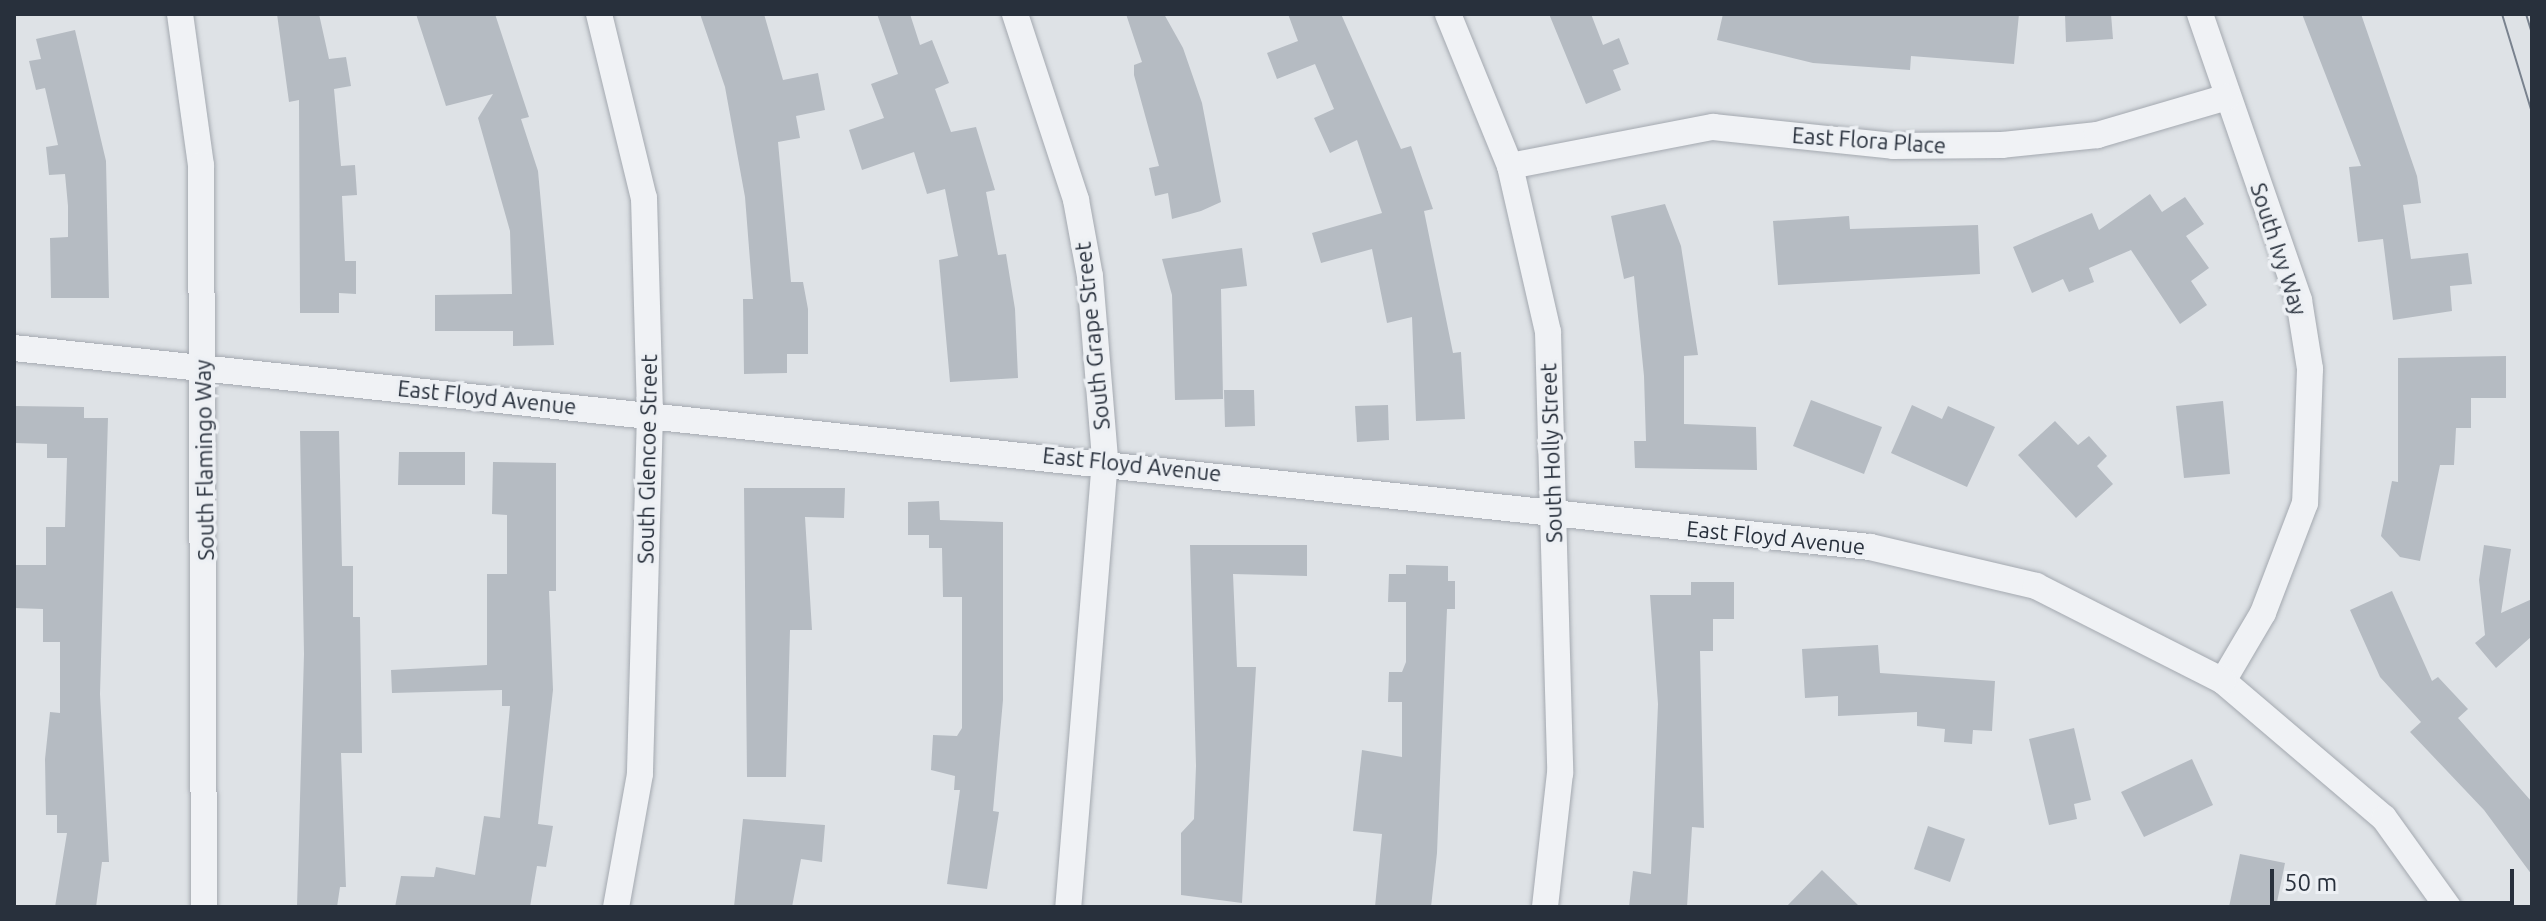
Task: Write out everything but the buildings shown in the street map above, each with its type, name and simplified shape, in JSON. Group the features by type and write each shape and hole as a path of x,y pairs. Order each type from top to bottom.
{"street":[{"name":"South Flamingo Way","path":"180,14 201,165 204,907"},
{"name":"South Glencoe Street","path":"599,14 644,198 650,413 640,774 616,907"},
{"name":"South Grape Street","path":"1015,14 1076,200 1105,460 1068,907"},
{"name":"South Holly Street","path":"1448,14 1510,166 1548,332 1560,773 1545,907"},
{"name":"South Ivy Way","path":"2200,14 2299,300 2312,433 2305,503 2288,555 2223,681"},
{"name":"East Flora Place","path":"1510,166 1713,127 1893,146 2002,145 2097,135 2227,97"},
{"name":"East Floyd Avenue","path":"14,348 1105,460 1870,547 2036,586 2223,681"},
{"path":"2223,681 2384,818 2448,907"}],"tram line":[{"path":"2502,14 2532,113"},
{"path":"2526,14 2532,34"}]}
